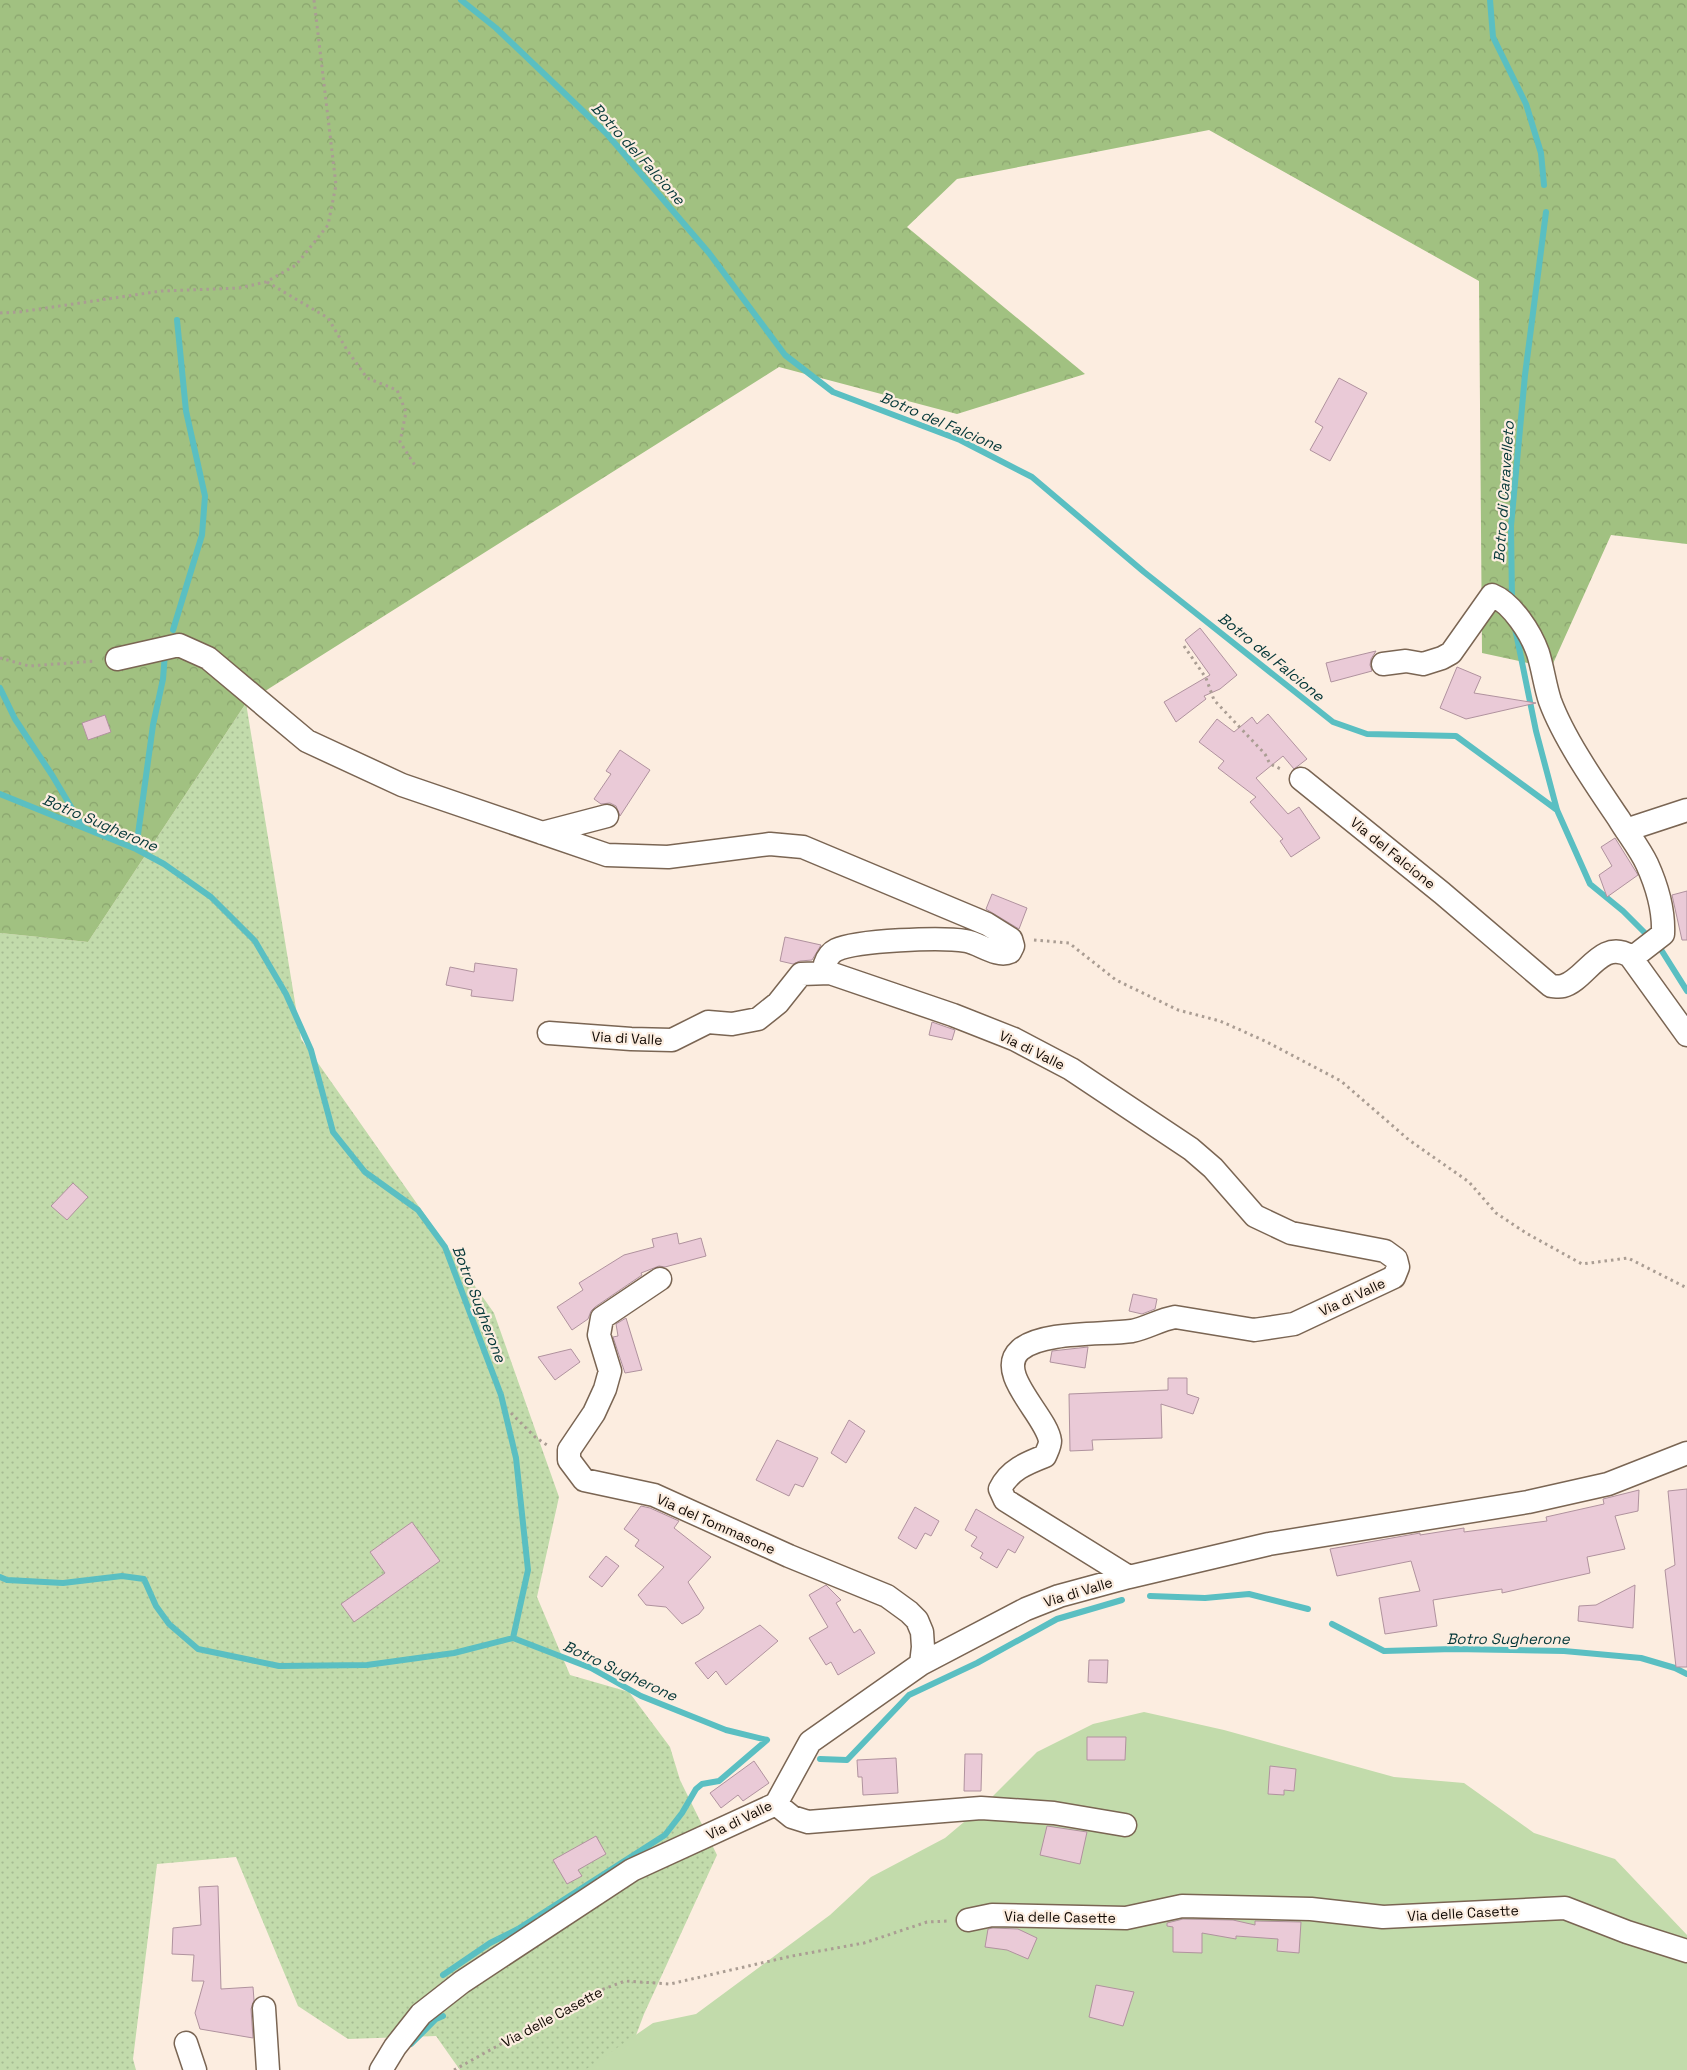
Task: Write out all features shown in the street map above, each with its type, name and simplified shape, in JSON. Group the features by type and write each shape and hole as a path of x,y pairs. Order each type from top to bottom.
{"street":[{"path":"1383,664 1406,661 1423,664 1451,653 1492,595 1500,598 1525,628 1538,652 1550,702 1571,743 1647,864 1656,888 1664,919 1662,934 1636,955 1687,1035"},
{"path":"117,659 179,645 208,658 307,741 402,785 608,855 668,857 770,844 803,847 987,924 1011,939 1013,946 1010,952 1006,954 969,942 952,939 856,945 837,950 828,956 825,964 830,973"},
{"name":"Via del Falcione","path":"1301,779 1442,893 1551,986 1563,986 1599,958 1611,952 1636,955"},
{"path":"1626,830 1687,810"},
{"path":"542,833 607,816"},
{"name":"Via di Valle","path":"549,1033 632,1040 672,1040 708,1022 732,1024 758,1019 778,1003 801,974 830,973 953,1015 1014,1039 1071,1069 1191,1149 1213,1168 1255,1216 1291,1233 1375,1249 1396,1258 1398,1267 1394,1277 1294,1324 1254,1330 1175,1317 1162,1320 1150,1327 1132,1331 1098,1335 1049,1336 1020,1350 1012,1364 1014,1378 1047,1429 1050,1444 1046,1456 1023,1465 1004,1480 1000,1488 1005,1500 1129,1577"},
{"path":"569,1460 569,1450 594,1412 606,1389 610,1371 599,1336 602,1318 660,1280"},
{"name":"Via di Valle","path":"381,2070 395,2047 422,2014 462,1982 632,1870 776,1804 810,1742 921,1664 1026,1609 1059,1596 1129,1577 1269,1544 1528,1502 1608,1484 1687,1453"},
{"name":"Via del Tommasone","path":"569,1460 584,1480 654,1495 788,1556 887,1596 917,1620 922,1632 924,1647 921,1664"},
{"path":"776,1804 792,1817 808,1822 981,1808 1054,1813 1125,1824"},
{"name":"Via delle Casette","path":"968,1920 992,1915 1126,1918 1182,1906 1311,1910 1383,1917 1565,1908 1627,1932 1687,1951"},
{"path":"264,2008 268,2070"},
{"path":"186,2043 195,2070"}],"path":[{"path":"0,313 19,312 161,291 239,288 266,282 296,265 328,225 336,185 314,0"},
{"path":"266,282 328,318 346,350 367,378 397,390 406,412 400,442 416,467"},
{"path":"1184,646 1206,678 1214,700 1265,754 1270,764 1301,779"},
{"path":"0,658 30,666 117,659"},
{"path":"1011,939 1069,943 1116,980 1178,1010 1229,1025 1265,1041 1341,1082 1409,1140 1469,1182 1496,1213 1526,1233 1582,1264 1628,1258 1687,1288"},
{"path":"511,1414 535,1437 569,1460"},
{"name":"Via delle Casette","path":"454,2070 593,1993 625,1981 670,1984 792,1956 864,1943 927,1922 968,1920"}],"green space":[{"path":"0,0 1687,0 1687,544 1611,535 1551,668 1482,653 1479,281 1209,130 957,179 907,227 1085,374 957,414 779,367 246,703 88,942 0,933"},
{"path":"246,703 301,1039 494,1313 559,1497 537,1597 570,1675 629,1692 670,1747 680,1780 717,1855 644,2014 623,2070 460,2070 436,2036 348,2039 298,2006 236,1857 157,1864 133,2059 136,2070 0,2070 0,933 88,942"},
{"path":"1144,1712 1224,1730 1394,1777 1464,1783 1534,1833 1615,1859 1687,1935 1687,2070 585,2070 653,2023 696,2014 830,1915 871,1877 945,1838 983,1806 1037,1752 1093,1724"}],"building":[{"path":"1339,378 1367,393 1330,461 1310,450 1323,427 1315,422"},
{"path":"1200,628 1237,675 1220,689 1204,696 1206,699 1176,722 1164,702 1210,675 1185,640"},
{"path":"1376,651 1371,659 1372,671 1331,682 1326,663"},
{"path":"1457,667 1481,677 1474,693 1536,703 1466,719 1440,708"},
{"path":"1268,714 1307,759 1294,769 1283,756 1256,778 1288,814 1299,807 1320,838 1291,857 1280,841 1283,839 1250,802 1256,797 1218,768 1224,761 1199,742 1217,719 1234,732 1252,717 1257,724"},
{"path":"105,715 111,732 88,740 82,723"},
{"path":"620,750 650,770 620,816 616,806 610,803 601,804 594,799 611,774 606,771"},
{"path":"1615,838 1638,875 1607,897 1599,875 1612,866 1601,847"},
{"path":"1687,891 1687,940 1682,940 1672,895"},
{"path":"992,894 1027,908 1019,929 986,909"},
{"path":"785,937 821,945 812,960 793,964 780,961"},
{"path":"475,963 517,969 513,1001 471,996 472,990 446,985 450,967 474,972"},
{"path":"932,1022 955,1030 952,1040 929,1035"},
{"path":"73,1183 88,1197 67,1220 51,1206"},
{"path":"677,1233 679,1244 701,1238 706,1256 665,1267 659,1266 641,1273 642,1275 595,1307 588,1319 572,1330 557,1307 583,1290 579,1283 624,1255 654,1247 652,1239"},
{"path":"1133,1294 1157,1299 1155,1309 1142,1314 1129,1311"},
{"path":"626,1318 642,1370 625,1373 613,1337 618,1336 616,1324"},
{"path":"1088,1347 1085,1368 1050,1362 1052,1351"},
{"path":"571,1349 580,1362 555,1380 538,1357"},
{"path":"1168,1378 1187,1378 1187,1394 1199,1398 1193,1414 1161,1404 1162,1438 1092,1440 1093,1450 1070,1451 1069,1394 1168,1390"},
{"path":"849,1420 865,1431 846,1463 831,1453"},
{"path":"777,1440 818,1458 803,1487 795,1484 789,1496 756,1480"},
{"path":"1687,1489 1687,1667 1676,1667 1665,1570 1675,1565 1668,1491"},
{"path":"1639,1490 1638,1511 1615,1516 1625,1549 1587,1557 1590,1573 1502,1593 1502,1589 1433,1600 1437,1626 1385,1634 1379,1598 1420,1591 1411,1561 1337,1576 1330,1549 1420,1533 1420,1535 1464,1528 1464,1532 1547,1521 1546,1517 1604,1504 1603,1499"},
{"path":"641,1506 679,1521 674,1528 711,1557 688,1582 704,1608 699,1614 682,1624 666,1607 646,1605 638,1595 664,1567 635,1546 639,1540 624,1529"},
{"path":"915,1507 939,1521 931,1536 925,1533 916,1549 898,1538"},
{"path":"976,1509 1024,1537 1015,1553 1008,1549 997,1568 980,1558 983,1553 971,1546 977,1537 965,1530"},
{"path":"412,1522 440,1561 354,1622 341,1604 385,1573 370,1552"},
{"path":"606,1556 619,1566 602,1587 589,1577"},
{"path":"826,1585 841,1600 836,1603 854,1633 860,1629 875,1653 838,1675 831,1662 826,1665 809,1638 828,1627 809,1595"},
{"path":"1635,1585 1633,1628 1578,1621 1579,1606 1596,1605"},
{"path":"760,1625 778,1641 726,1685 716,1671 708,1679 695,1663"},
{"path":"1089,1660 1108,1660 1107,1683 1088,1682"},
{"path":"1087,1737 1126,1737 1125,1760 1087,1760"},
{"path":"965,1754 982,1754 981,1791 964,1791"},
{"path":"896,1758 898,1793 863,1795 862,1777 858,1777 857,1760"},
{"path":"754,1761 769,1783 743,1801 738,1795 721,1808 710,1793"},
{"path":"1270,1766 1296,1769 1294,1791 1284,1790 1284,1795 1268,1794"},
{"path":"1047,1826 1087,1832 1080,1864 1040,1855"},
{"path":"596,1836 606,1854 578,1870 582,1876 567,1884 553,1860"},
{"path":"218,1886 221,1989 253,1987 254,2000 251,2009 253,2038 200,2029 195,2013 204,1981 192,1981 194,1955 172,1954 173,1928 201,1925 199,1887"},
{"path":"1183,1919 1233,1920 1255,1925 1255,1921 1301,1922 1299,1953 1277,1951 1278,1939 1236,1936 1236,1939 1202,1933 1202,1953 1173,1952 1173,1927 1167,1926 1167,1923"},
{"path":"988,1929 1018,1929 1037,1938 1028,1959 1007,1950 985,1947"},
{"path":"1096,1985 1134,1992 1123,2026 1089,2017"}],"waterway":[{"name":"Botro del Falcione","path":"461,0 496,28 606,133 709,253 785,355 833,392 960,440 1032,477 1144,572 1333,722 1367,734 1456,736 1557,810"},
{"name":"Botro di Caravelleto","path":"1490,0 1493,37 1526,104 1541,153 1544,185"},
{"name":"Botro di Caravelleto","path":"1512,601 1511,526 1525,375 1546,212"},
{"path":"173,630 202,535 205,496 186,411 177,320"},
{"name":"Botro di Caravelleto","path":"1515,628 1536,731 1557,810 1590,884 1623,911 1660,948 1687,991"},
{"path":"136,849 153,725 163,679 165,653"},
{"path":"0,688 15,719 83,827"},
{"name":"Botro Sugherone","path":"0,794 136,849 164,864 211,897 255,941 286,994 311,1050 333,1132 365,1172 418,1210 445,1247 501,1395 516,1458 528,1570 513,1638"},
{"path":"0,1577 7,1580 63,1583 122,1576 144,1579 156,1606 169,1624 198,1649 279,1666 367,1665 454,1653 513,1638"},
{"name":"Botro Sugherone","path":"1150,1596 1205,1598 1249,1594 1308,1609"},
{"name":"Botro Sugherone","path":"820,1759 847,1760 909,1695 977,1663 1057,1619 1122,1600"},
{"name":"Botro Sugherone","path":"1332,1624 1384,1651 1453,1649 1564,1651 1641,1658 1675,1668 1687,1674"},
{"name":"Botro Sugherone","path":"513,1638 591,1668 641,1696 726,1730 767,1740"},
{"path":"443,1975 490,1943 518,1929 665,1835 682,1813 696,1789 702,1784 719,1781 767,1740"},
{"path":"411,2044 436,2019 443,2016"}]}
